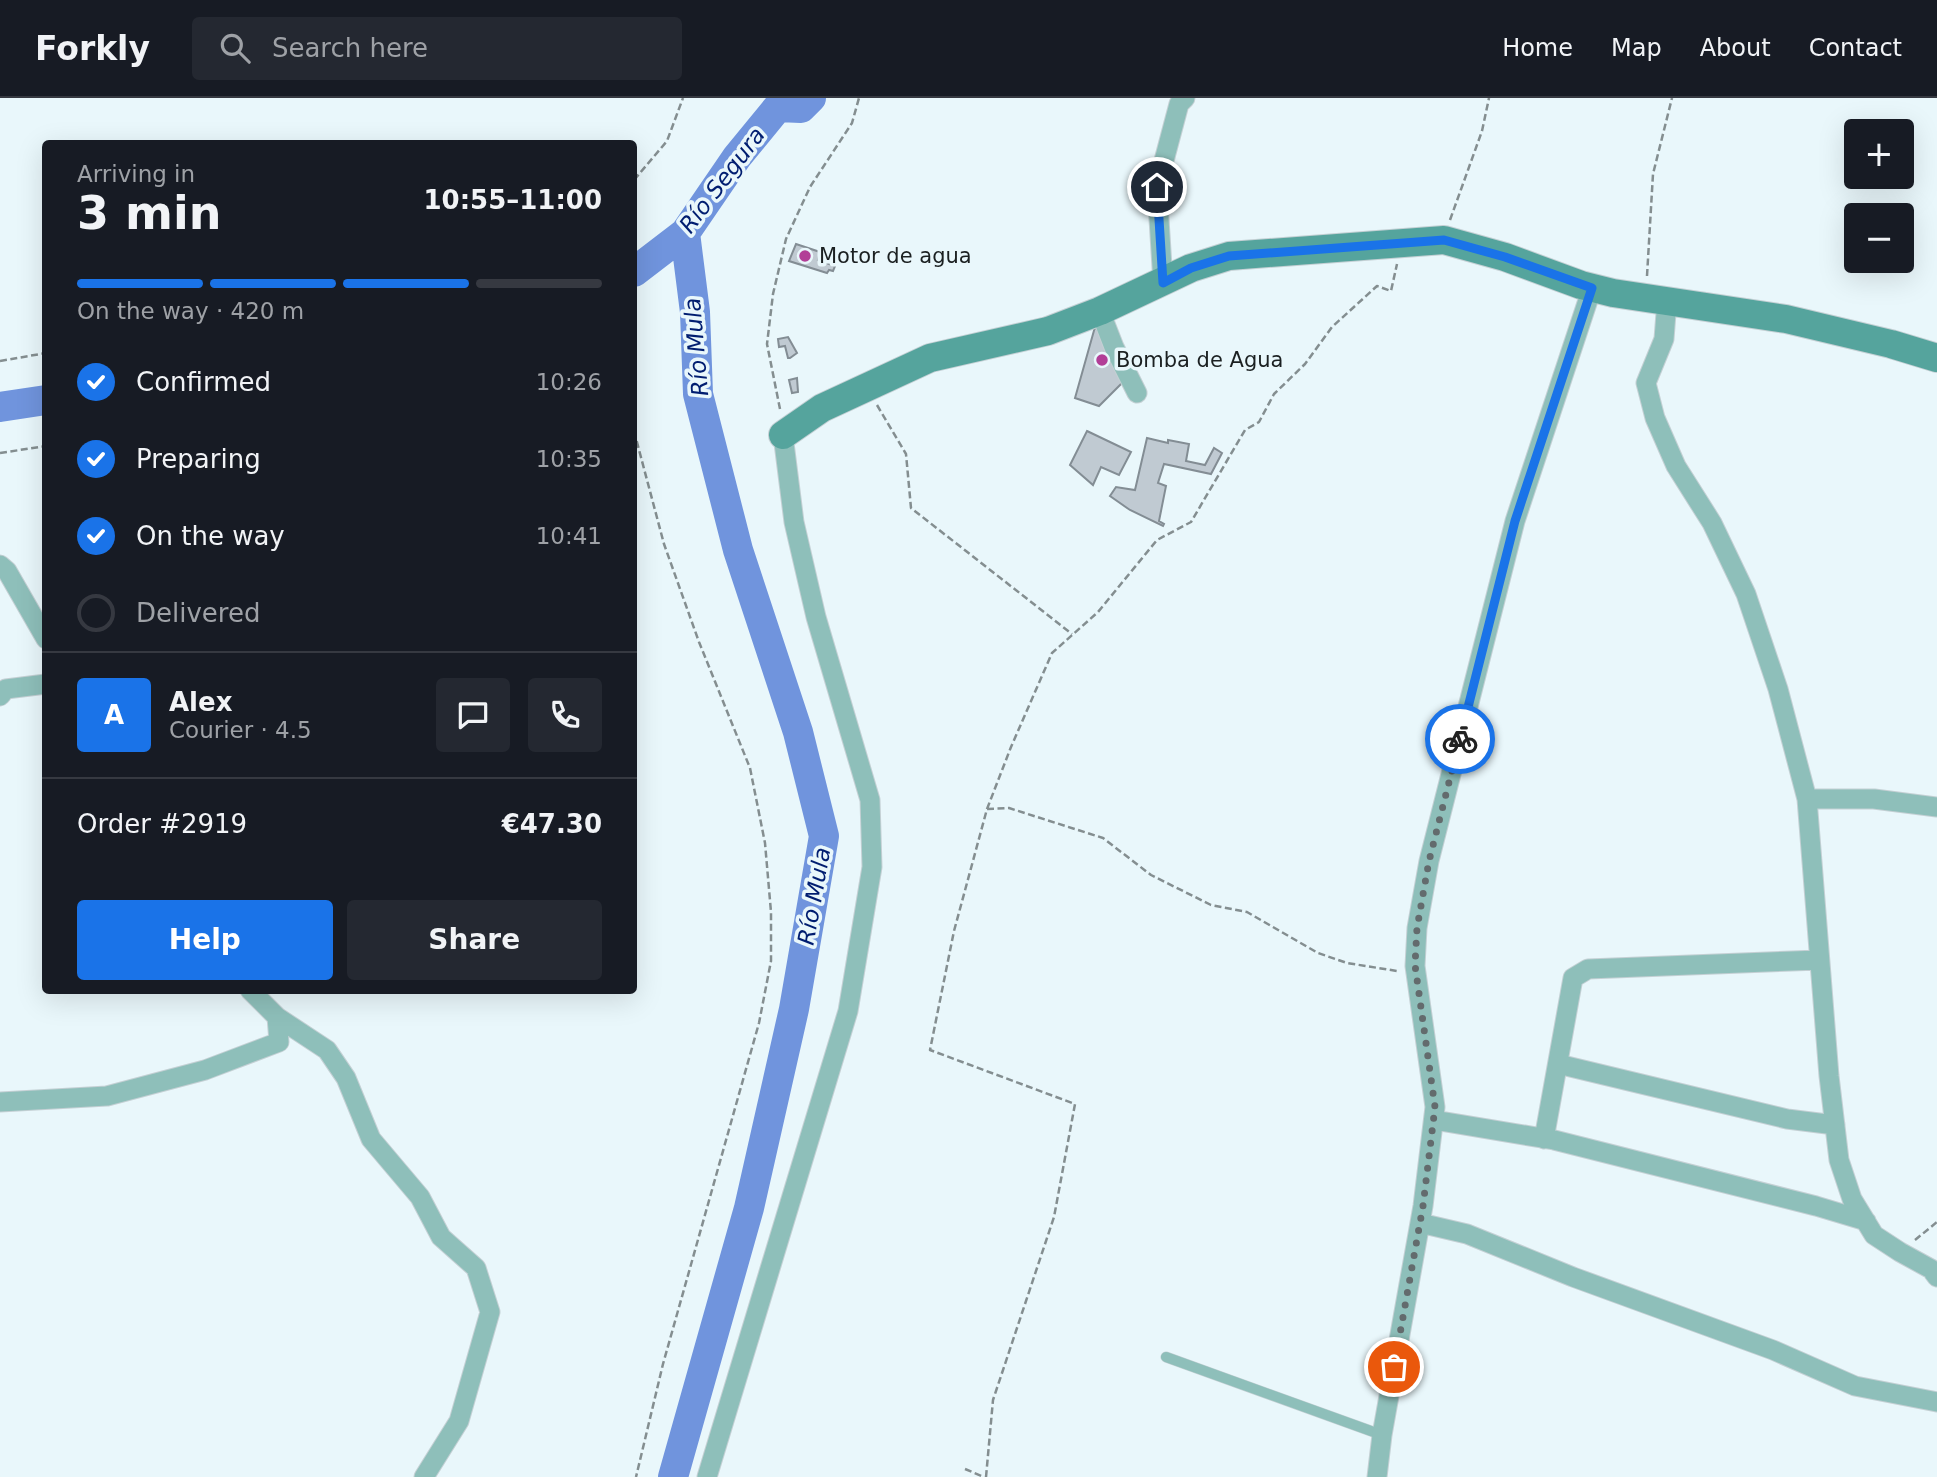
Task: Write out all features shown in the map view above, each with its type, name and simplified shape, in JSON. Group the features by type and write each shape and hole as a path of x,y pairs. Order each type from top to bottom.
{"main road":[{"path":"783,435 821,408 930,358 1048,331 1100,311 1191,268 1229,256 1444,240 1505,257 1592,288 1786,318 1937,358"}],"street":[{"path":"1163,283 1157,187 1180,104 1185,98"},
{"path":"1377,1477 1420,1223 1434,1120 1435,1107 1416,973 1417,928 1429,861 1515,521 1592,288"},
{"path":"1656,299 1664,339 1646,383 1655,418 1676,466 1712,523 1746,594 1778,689 1807,799 1819,960 1839,1160 1852,1199 1874,1235 1931,1269 1937,1277"},
{"path":"1100,311 1137,393"},
{"path":"706,1477 848,1011 872,867 870,800 810,590 794,522 783,435"},
{"path":"0,565 7,572 42,632"},
{"path":"0,696 6,689 42,684"},
{"path":"1807,799 1874,799 1937,807"},
{"path":"1544,1139 1573,978 1588,969 1819,960"},
{"path":"259,994 277,1017 327,1050 346,1078 371,1139 420,1197 441,1237 476,1268 490,1312 458,1421 424,1477"},
{"path":"0,1102 107,1096 205,1070 279,1042 277,1017"},
{"path":"1558,1064 1787,1118 1835,1125"},
{"path":"1434,1120 1544,1139 1816,1206 1866,1222"},
{"path":"1420,1223 1467,1234 1573,1277 1773,1350 1855,1386 1937,1402"}],"lane":[{"path":"1166,1357 1382,1435"}],"path":[{"path":"637,176 667,141 683,98"},
{"path":"783,435 767,344 773,294 786,239 810,187 852,123 859,98"},
{"path":"1444,240 1458,192 1482,131 1489,98"},
{"path":"1656,299 1653,174 1672,98"},
{"path":"965,1469 985,1477 993,1400 1054,1217 1075,1104 930,1050 954,931 987,809 1052,653 1098,612 1157,540 1191,522 1245,430 1259,422 1273,394 1306,364 1332,327 1377,286 1391,291 1401,244"},
{"path":"0,361 42,354"},
{"path":"865,387 906,454 911,508 1072,634"},
{"path":"636,1477 663,1364 758,1023 771,961 765,843 750,768 699,642 664,544 637,442"},
{"path":"0,453 42,447"},
{"path":"987,809 1009,808 1103,838 1151,875 1211,905 1247,912 1318,953 1347,963 1416,973"},
{"path":"1900,1252 1937,1222"}],"building":[{"name":"Motor de agua","path":"796,244 820,252 818,260 835,266 833,271 829,270 827,273 789,261"},
{"name":"Bomba de Agua","path":"1095,327 1108,341 1127,378 1099,406 1075,398"},
{"path":"788,337 797,353 790,358 785,346 779,347 778,339"},
{"path":"797,378 798,392 792,393 789,380"},
{"path":"1087,431 1131,452 1119,475 1101,467 1093,485 1070,465"},
{"path":"1147,438 1189,444 1186,461 1205,465 1214,448 1222,453 1211,474 1164,464 1158,483 1166,486 1159,521 1163,526 1130,510 1110,496 1116,487 1135,490"}],"waterway":[{"name":"Río Segura","path":"637,270 685,233 737,157 778,107 801,108 811,98"},
{"name":"Río Mula","path":"673,1477 749,1208 794,1009 824,836 798,732 738,550 698,394 695,312 685,233"},
{"name":"Río Segura","path":"0,407 42,401"}],"way so far":[{"path":"1394,1367 1423,1206 1435,1107 1415,965 1417,928 1429,861 1460,739"}],"place":[{"name":"Motor de agua","path":"805,256"},
{"name":"Bomba de Agua","path":"1102,360"}],"route":[{"path":"1157,187 1163,283 1191,268 1229,256 1444,240 1505,257 1592,288 1515,521 1460,739"}]}
